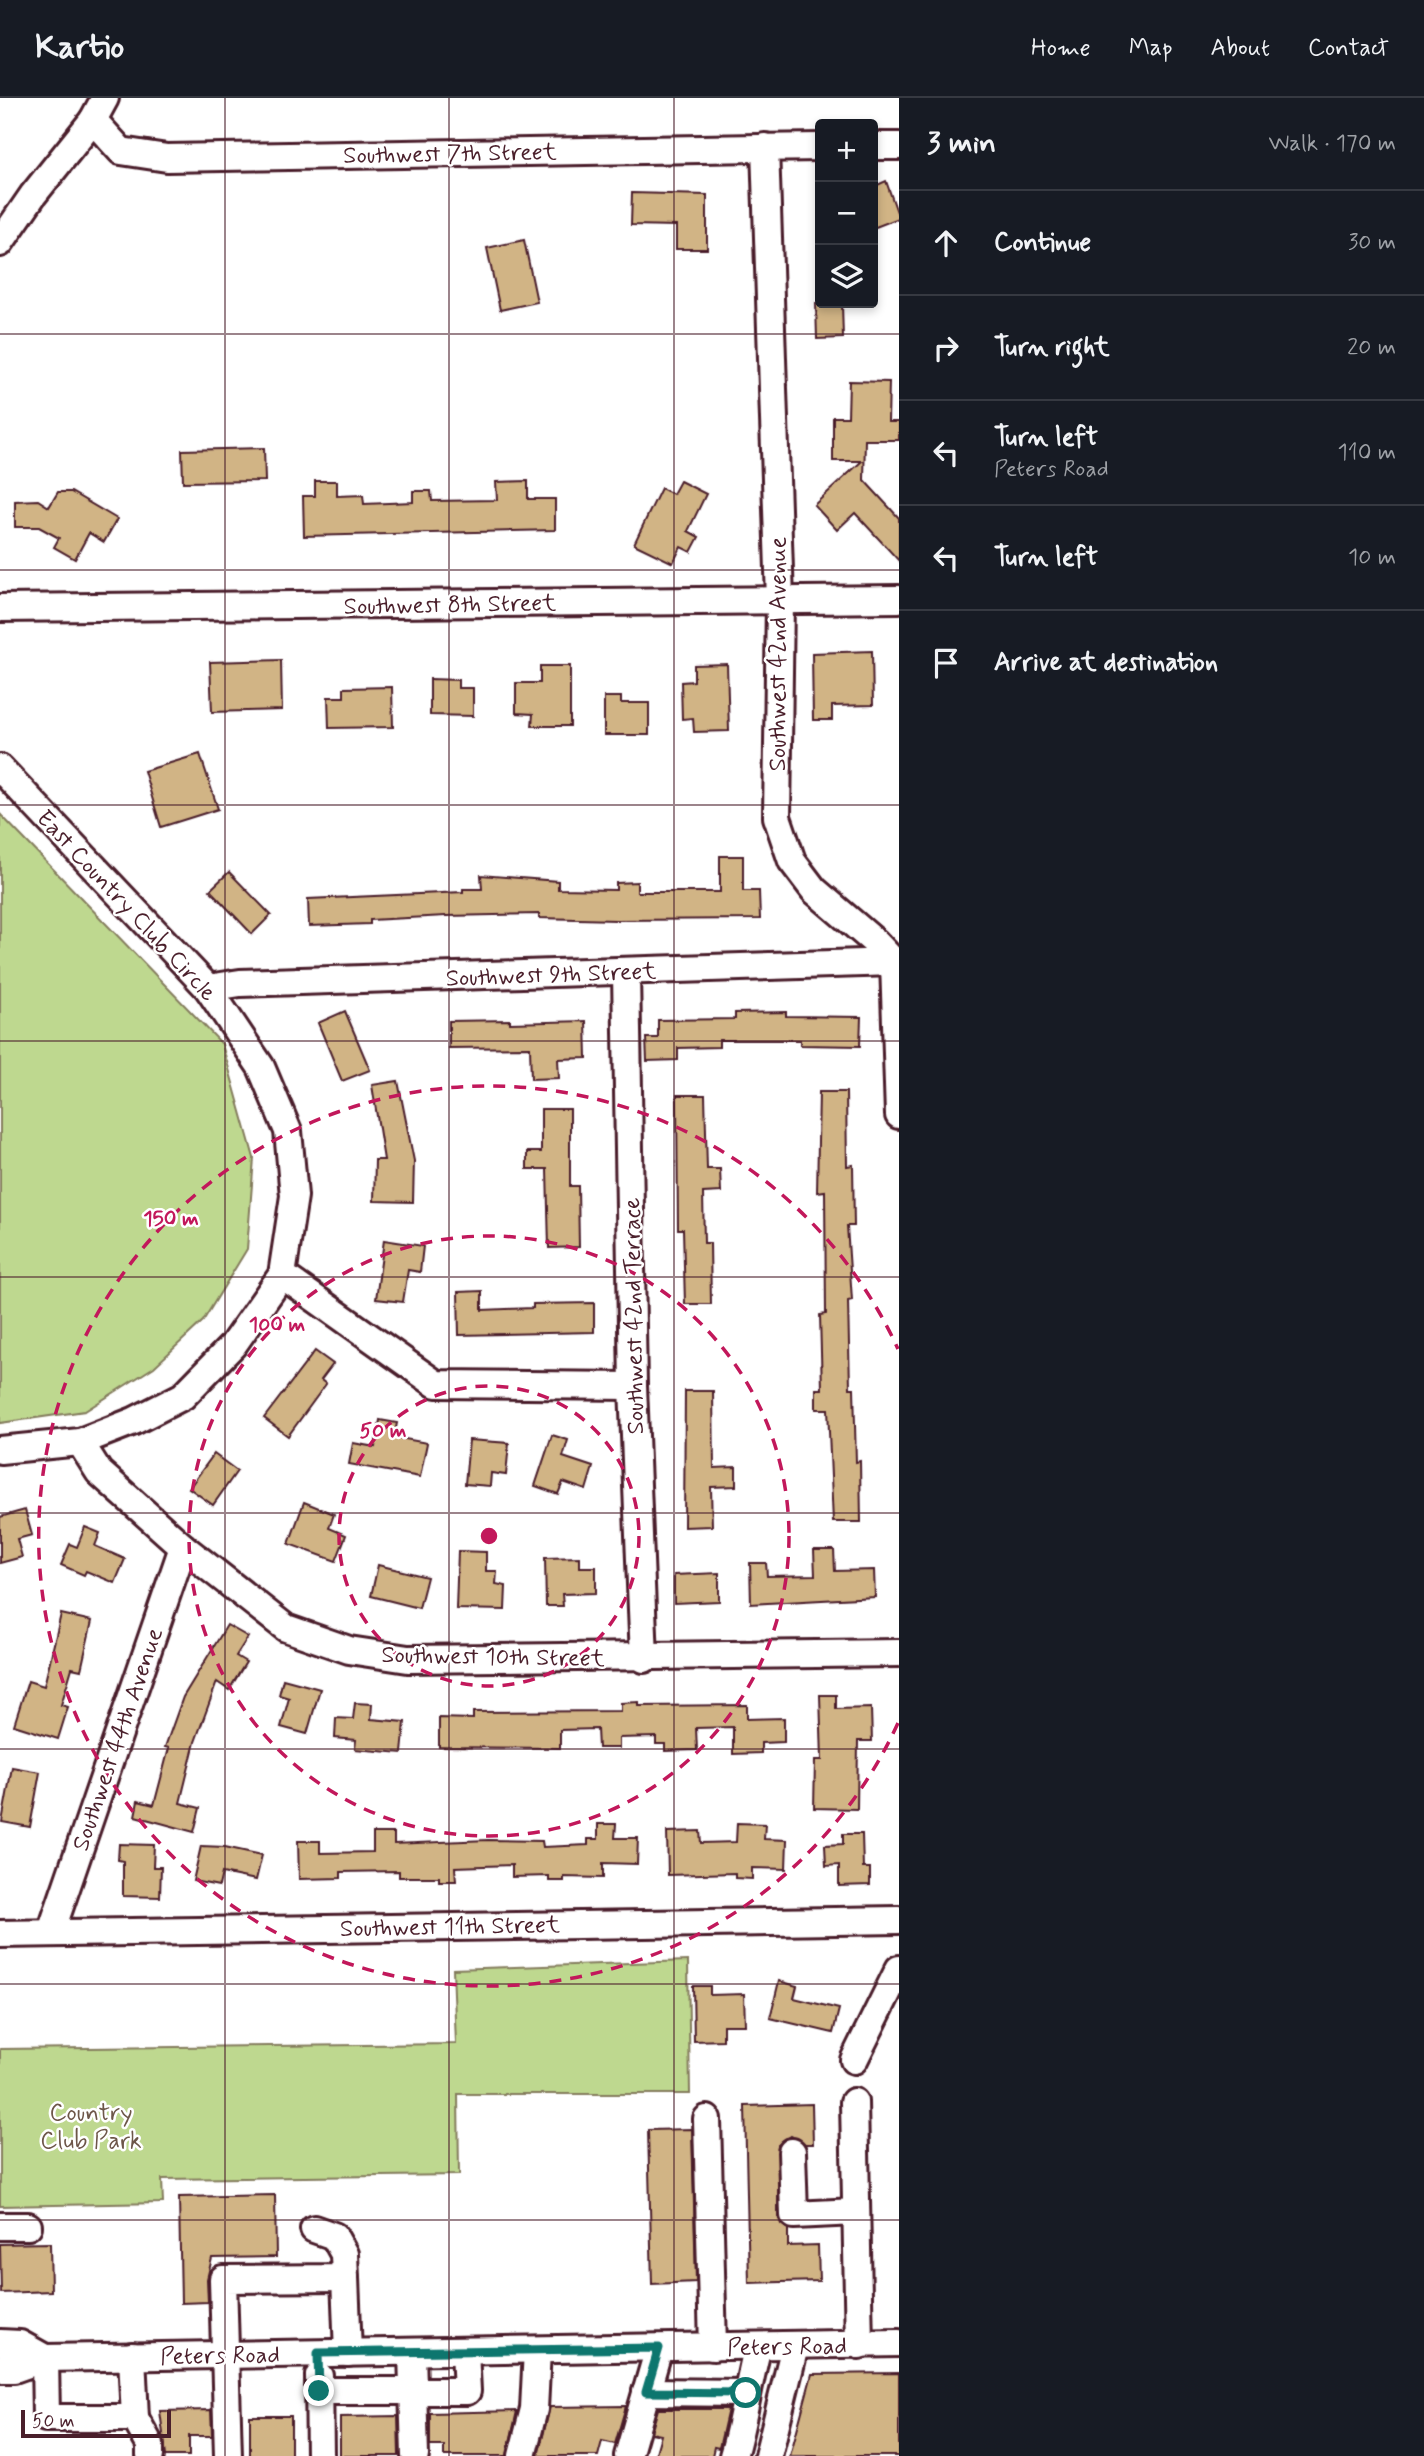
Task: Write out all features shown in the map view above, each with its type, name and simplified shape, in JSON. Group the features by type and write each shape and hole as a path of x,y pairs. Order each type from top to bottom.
{"street":[{"name":"Southwest 7th Street","path":"99,109 121,150 167,158 815,147"},
{"path":"0,243 99,109"},
{"path":"878,146 899,146"},
{"name":"Southwest 42nd Avenue","path":"765,147 780,600 777,817 792,860 814,890 894,962"},
{"name":"Southwest 8th Street","path":"0,608 899,598"},
{"name":"East Country Club Circle","path":"0,768 208,988 261,1067 288,1131 295,1196 282,1275 233,1345 183,1396 134,1421 80,1442 0,1450"},
{"path":"894,962 899,1115"},
{"name":"Southwest 9th Street","path":"208,988 240,983 894,962"},
{"name":"Southwest 42nd Terrace","path":"626,972 633,1386 644,1659"},
{"path":"282,1275 436,1384 633,1386"},
{"name":"Southwest 10th Street","path":"80,1442 99,1472 183,1547 286,1628 349,1650 408,1660 644,1659 899,1653"},
{"name":"Southwest 44th Avenue","path":"51,1932 183,1547"},
{"name":"Southwest 11th Street","path":"0,1934 899,1920"},
{"path":"853,2060 899,1969"},
{"path":"854,2102 859,2344"},
{"path":"707,2119 713,2347"},
{"path":"792,2152 794,2215 856,2212"},
{"path":"0,2226 28,2226"},
{"path":"314,2229 334,2236 344,2253 348,2353"},
{"path":"229,2456 223,2279 345,2278"},
{"name":"Peters Road","path":"1,2346 20,2344 45,2358 899,2343"},
{"path":"733,2456 747,2410 746,2393 758,2346"},
{"path":"768,2456 795,2346"},
{"path":"628,2456 659,2348"},
{"path":"522,2456 534,2409 537,2350"},
{"path":"319,2391 467,2391 465,2351"},
{"path":"412,2352 415,2456"},
{"path":"318,2353 320,2456"},
{"path":"132,2356 135,2418 150,2445 150,2456"},
{"path":"45,2358 46,2418 135,2418"},
{"path":"646,2392 746,2393"}],"green space":[{"path":"0,814 222,1044 254,1158 247,1249 203,1321 154,1367 85,1411 0,1423"},
{"name":"Country Club Park","path":"688,1961 690,2094 458,2094 459,2175 162,2179 163,2203 0,2206 0,2049 456,2044 453,1969"}],"building":[{"path":"886,181 899,218 878,226 878,185"},
{"path":"632,193 707,195 707,249 676,249 676,226 631,225"},
{"path":"524,240 537,302 500,310 487,248"},
{"path":"816,308 842,308 843,338 817,339"},
{"path":"849,381 889,382 888,422 899,422 899,440 865,440 864,480 899,518 899,561 855,513 837,530 814,505 862,461 833,461 833,417 848,417"},
{"path":"264,448 265,481 183,482 182,450"},
{"path":"315,481 337,481 337,496 363,495 364,504 413,502 413,491 431,491 432,501 497,500 496,482 528,481 528,499 555,499 555,530 304,536 303,496 315,496"},
{"path":"680,481 706,494 688,531 699,537 691,552 681,547 673,563 634,544 661,488 673,494"},
{"path":"58,492 71,492 117,519 104,542 89,533 75,559 54,547 59,538 39,527 15,527 15,501 38,500 49,507"},
{"path":"872,651 873,705 832,706 832,720 813,720 812,653"},
{"path":"281,660 282,710 212,712 210,662"},
{"path":"727,664 729,731 694,732 693,718 682,719 681,682 694,681 694,665"},
{"path":"540,666 570,666 570,726 532,726 533,714 516,713 516,683 540,683"},
{"path":"430,679 458,680 458,688 473,688 473,716 430,715"},
{"path":"392,687 393,727 329,728 328,697 344,697 344,688"},
{"path":"604,697 621,697 621,703 649,703 649,735 604,735"},
{"path":"200,754 218,809 161,827 144,771"},
{"path":"720,856 743,856 743,891 759,891 760,919 616,920 539,918 539,914 446,916 370,920 370,924 309,926 308,899 463,892 463,889 482,889 481,875 558,881 558,889 616,890 616,883 637,882 637,892 720,892"},
{"path":"229,872 271,915 252,934 210,890"},
{"path":"345,1011 370,1070 342,1081 318,1023"},
{"path":"786,1012 786,1016 861,1017 860,1046 800,1045 800,1040 719,1040 719,1047 678,1048 678,1060 647,1061 646,1038 658,1038 658,1020 735,1019 735,1013"},
{"path":"510,1020 510,1023 586,1021 587,1058 558,1059 559,1078 531,1079 530,1047 449,1048 449,1021"},
{"path":"398,1081 414,1161 413,1202 374,1201 375,1160 384,1160 372,1085"},
{"path":"819,1092 846,1092 847,1166 853,1165 854,1226 847,1226 852,1300 848,1301 850,1388 854,1388 856,1462 860,1461 861,1522 833,1522 828,1409 816,1409 816,1389 822,1389 820,1315 826,1314 825,1191 817,1192"},
{"path":"677,1095 705,1095 707,1169 720,1169 721,1192 703,1193 704,1243 710,1243 711,1304 685,1304 683,1229 678,1229"},
{"path":"541,1109 570,1109 570,1186 578,1186 579,1247 549,1248 547,1169 527,1169 527,1152 541,1152"},
{"path":"384,1240 423,1246 420,1272 408,1270 403,1302 376,1299"},
{"path":"482,1291 482,1310 533,1308 533,1304 594,1303 594,1332 459,1335 458,1292"},
{"path":"315,1351 333,1364 321,1380 326,1384 288,1436 264,1418"},
{"path":"685,1391 713,1391 714,1468 736,1467 736,1486 711,1487 712,1526 684,1527"},
{"path":"380,1420 397,1423 394,1437 427,1443 420,1477 349,1464 353,1443 375,1447"},
{"path":"552,1435 568,1440 563,1457 593,1467 586,1490 563,1482 558,1494 535,1486"},
{"path":"469,1440 509,1443 506,1475 491,1473 490,1486 465,1484"},
{"path":"214,1454 237,1471 213,1505 189,1488"},
{"path":"304,1502 334,1514 329,1528 346,1535 336,1561 289,1544"},
{"path":"25,1510 32,1535 17,1539 22,1557 0,1563 0,1517"},
{"path":"85,1527 100,1533 95,1546 125,1559 115,1583 86,1571 84,1575 61,1565 70,1544 77,1547"},
{"path":"814,1550 834,1550 835,1571 874,1570 875,1597 751,1604 750,1563 766,1563 767,1576 815,1575"},
{"path":"458,1551 486,1552 486,1571 497,1571 496,1584 506,1586 505,1610 456,1609"},
{"path":"580,1557 580,1567 596,1567 596,1593 562,1594 563,1606 546,1606 545,1558"},
{"path":"378,1565 427,1577 419,1608 371,1596"},
{"path":"719,1573 719,1601 674,1603 674,1575"},
{"path":"61,1614 92,1621 81,1670 72,1668 61,1705 68,1707 58,1739 14,1725 28,1681 44,1686"},
{"path":"227,1625 248,1637 236,1656 246,1662 229,1690 217,1682 195,1742 180,1803 200,1808 194,1832 135,1816 138,1801 154,1805 169,1748 165,1747 183,1697"},
{"path":"283,1679 320,1689 307,1734 281,1727 289,1698 279,1695"},
{"path":"820,1695 836,1695 836,1709 871,1708 872,1741 858,1741 857,1809 814,1808 815,1760 822,1760"},
{"path":"639,1702 639,1706 747,1705 747,1719 784,1718 784,1742 761,1743 761,1753 733,1754 733,1727 696,1728 697,1750 665,1751 665,1744 656,1744 656,1737 619,1738 619,1748 598,1748 597,1729 560,1730 560,1748 439,1747 439,1718 473,1719 473,1712 621,1711 621,1703"},
{"path":"355,1703 372,1704 371,1719 405,1722 402,1753 355,1749 356,1740 335,1738 336,1718 353,1719"},
{"path":"12,1767 40,1772 30,1827 2,1822"},
{"path":"737,1823 765,1824 764,1839 787,1840 786,1869 752,1868 752,1879 735,1878 735,1873 668,1875 667,1832 700,1831 701,1843 736,1842"},
{"path":"598,1824 616,1824 615,1838 638,1838 637,1864 603,1863 603,1878 564,1877 564,1881 549,1881 549,1876 512,1877 512,1865 455,1867 456,1881 439,1881 439,1877 399,1877 399,1871 341,1872 341,1878 299,1879 298,1841 320,1841 320,1853 373,1852 373,1833 394,1833 394,1844 488,1840 542,1841 543,1847 588,1845 588,1839 598,1839"},
{"path":"843,1834 862,1834 863,1868 870,1868 870,1885 839,1886 839,1865 826,1866 825,1845 843,1844"},
{"path":"119,1844 154,1845 153,1867 161,1867 160,1897 123,1896 123,1861 118,1860"},
{"path":"201,1846 225,1847 262,1855 256,1880 222,1873 219,1886 193,1881"},
{"path":"779,1981 797,1986 794,1998 839,2009 833,2033 770,2018"},
{"path":"693,1986 710,1986 710,1995 744,1994 745,2025 723,2025 723,2040 694,2041"},
{"path":"812,2104 813,2144 805,2144 791,2136 778,2145 778,2216 781,2224 788,2229 788,2246 818,2245 819,2281 749,2283 745,2106"},
{"path":"692,2129 696,2282 652,2284 648,2130"},
{"path":"275,2195 276,2257 212,2258 207,2279 208,2302 181,2303 179,2197"},
{"path":"50,2243 51,2291 1,2293 0,2244"},
{"path":"899,2373 899,2456 790,2456 812,2374"},
{"path":"626,2406 615,2444 602,2441 598,2456 538,2456 550,2407"},
{"path":"658,2409 728,2409 719,2448 714,2447 712,2456 655,2456 661,2435 651,2433"},
{"path":"211,2410 212,2436 189,2436 189,2456 166,2456 160,2411"},
{"path":"517,2411 507,2456 444,2456 444,2446 430,2446 430,2413"},
{"path":"250,2416 291,2416 291,2456 250,2456"},
{"path":"398,2416 399,2456 340,2456 340,2417"}],"route":[{"path":"319,2391 318,2353 659,2348 646,2392 746,2393"}]}
